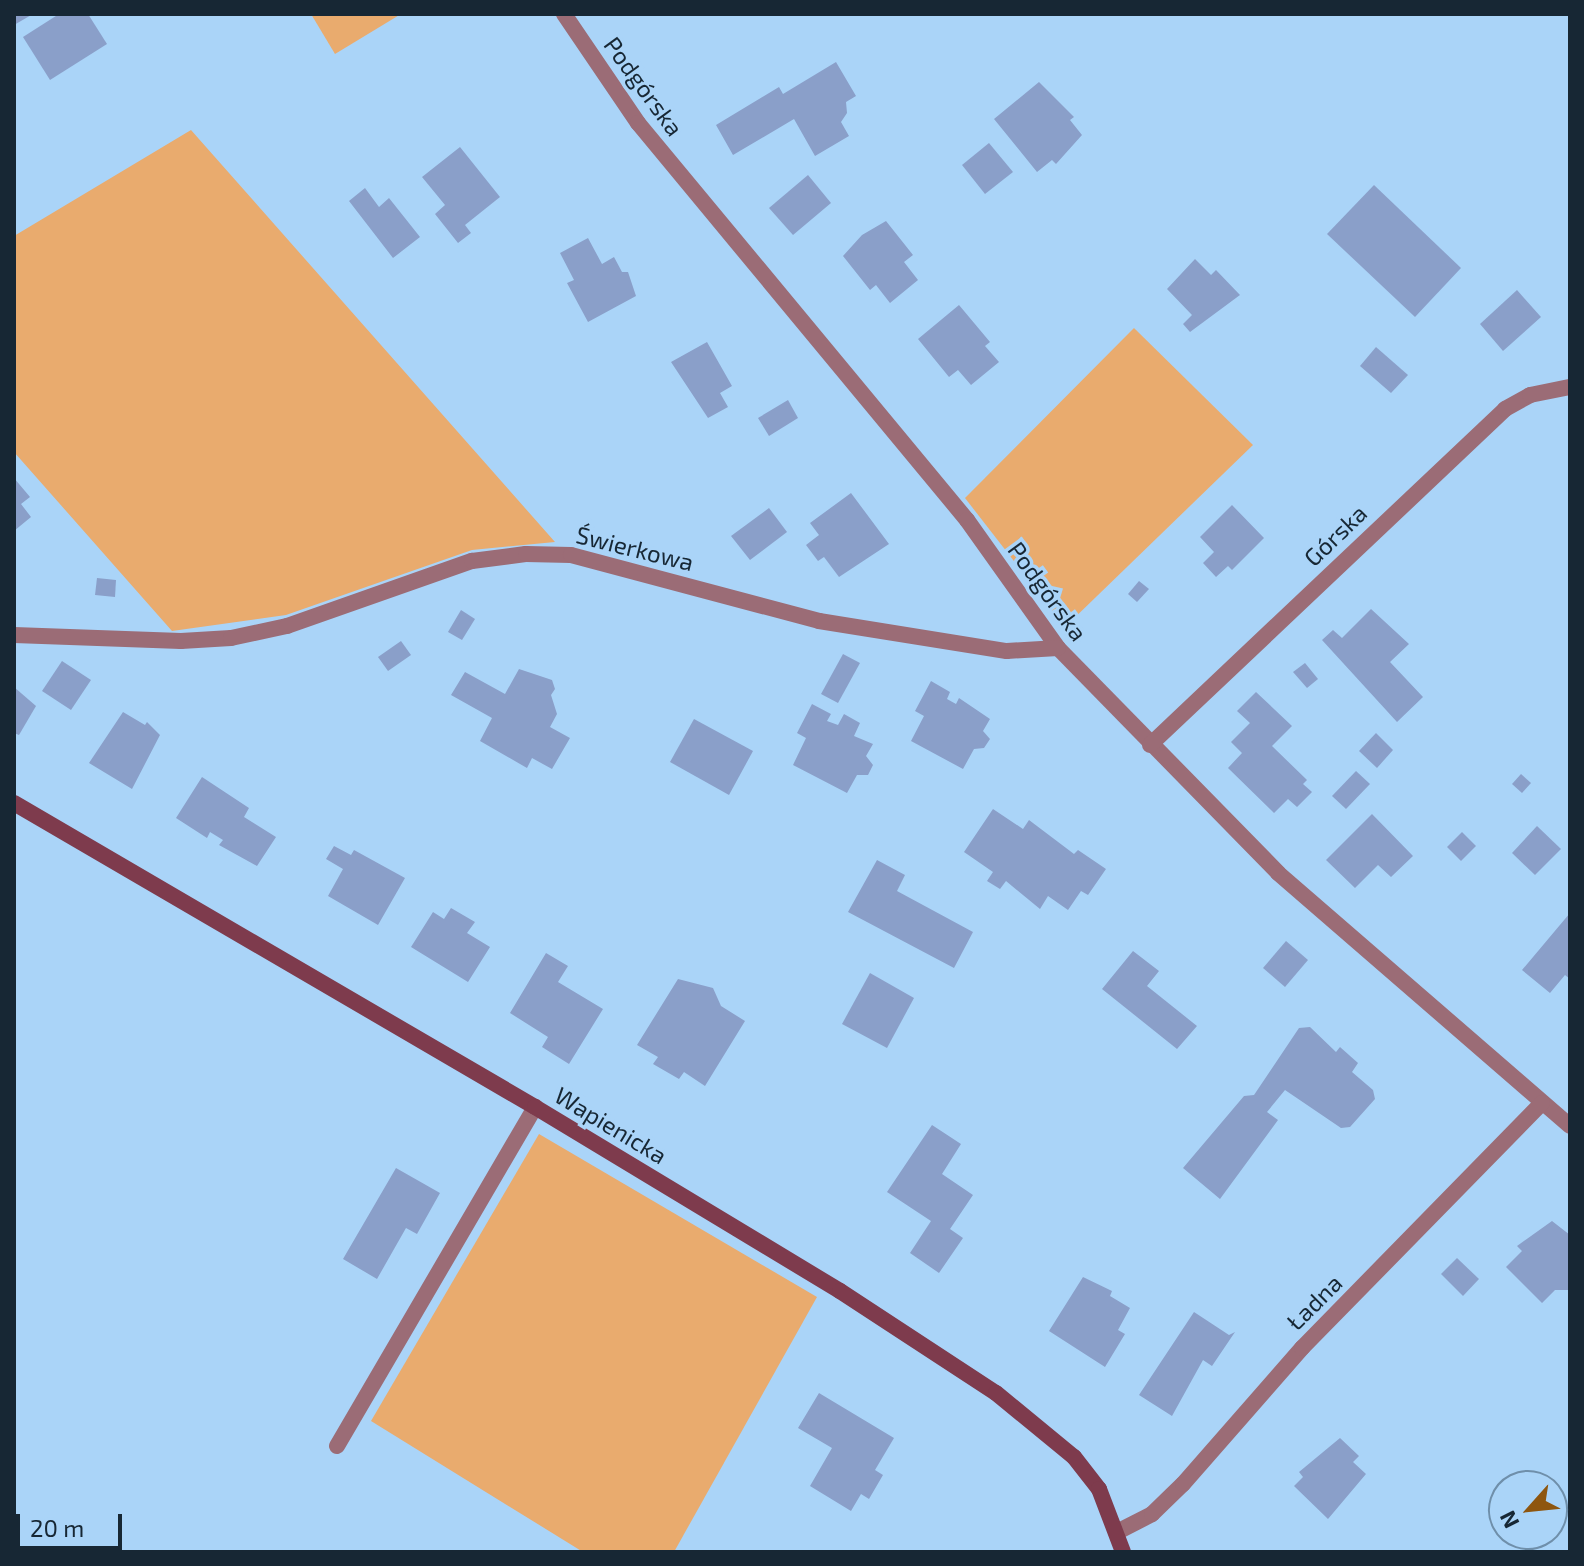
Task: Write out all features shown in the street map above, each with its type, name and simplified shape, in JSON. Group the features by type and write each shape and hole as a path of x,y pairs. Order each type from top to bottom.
{"street":[{"name":"Podgórska","path":"564,14 638,123 967,520 1058,648 1278,873 1570,1126"},
{"name":"Górska","path":"1150,745 1505,409 1541,392 1570,387"},
{"name":"Świerkowa","path":"14,635 181,641 231,638 287,626 472,561 526,554 571,555 819,621 1007,651 1058,648"},
{"name":"Wapienicka","path":"14,803 535,1107 840,1291 996,1393 1074,1457 1099,1489 1119,1531 1123,1552"},
{"name":"Ładna","path":"1119,1531 1152,1514 1183,1484 1302,1348 1542,1103"},
{"path":"337,1446 535,1107"}],"shaded area":[{"path":"311,14 401,14 335,54"},
{"path":"191,130 555,542 472,550 286,615 172,631 14,452 14,236"},
{"path":"1134,328 1253,445 1065,627 965,498"},
{"path":"539,1134 817,1297 674,1552 583,1552 371,1421"}],"building":[{"path":"14,14 33,14 14,25"},
{"path":"59,14 88,14 107,44 50,80 23,37"},
{"path":"836,62 856,96 846,102 847,113 841,122 849,136 815,156 794,119 733,155 716,125 779,87 783,94"},
{"path":"1039,82 1074,117 1070,120 1082,135 1056,164 1052,160 1037,172 994,119"},
{"path":"989,143 1013,172 985,194 962,165"},
{"path":"460,147 500,197 465,225 471,233 458,243 435,214 445,205 422,177"},
{"path":"808,175 831,203 793,235 769,208"},
{"path":"1374,185 1461,268 1415,317 1327,234"},
{"path":"365,188 379,207 389,198 420,237 393,258 349,201"},
{"path":"886,221 913,255 904,262 918,280 890,303 876,285 870,290 843,256 862,235"},
{"path":"588,238 602,264 614,257 622,272 628,272 636,296 588,322 567,283 574,280 560,253"},
{"path":"1195,259 1211,275 1216,270 1240,295 1190,332 1183,324 1192,315 1167,289"},
{"path":"1517,290 1541,317 1503,351 1480,324"},
{"path":"959,305 990,342 985,346 999,362 971,385 958,370 949,377 918,339"},
{"path":"707,342 732,386 720,393 728,407 708,418 671,362"},
{"path":"1376,347 1408,375 1391,393 1360,366"},
{"path":"788,400 798,418 769,436 758,418"},
{"path":"14,478 30,497 21,504 31,517 14,531"},
{"path":"851,493 889,544 839,577 824,557 818,561 806,545 819,535 810,523"},
{"path":"1232,505 1264,538 1232,570 1228,566 1216,577 1203,563 1214,552 1200,537"},
{"path":"769,508 787,532 750,560 731,536"},
{"path":"97,578 116,580 115,597 95,595"},
{"path":"1139,581 1149,589 1137,602 1128,594"},
{"path":"1371,609 1409,644 1390,662 1423,697 1397,722 1322,640 1333,630 1342,638"},
{"path":"461,610 475,619 462,640 448,632"},
{"path":"401,641 411,655 388,671 378,657"},
{"path":"843,654 860,663 838,703 821,694"},
{"path":"62,661 91,680 71,710 42,691"},
{"path":"1305,663 1318,679 1307,688 1293,672"},
{"path":"519,669 552,680 555,689 551,695 557,714 550,727 570,738 552,769 532,758 527,768 480,741 492,718 451,695 465,672 505,694"},
{"path":"931,681 950,692 947,699 956,704 959,698 990,719 983,731 990,739 984,748 974,749 963,769 911,741 924,716 915,711"},
{"path":"14,687 36,706 19,735 14,733"},
{"path":"1256,692 1292,726 1272,746 1307,780 1303,784 1312,792 1297,807 1288,799 1274,813 1228,768 1242,753 1231,742 1250,723 1237,711"},
{"path":"812,704 831,714 827,721 838,725 844,714 860,723 854,736 873,744 866,756 873,765 868,775 857,775 847,793 793,765 806,738 797,733"},
{"path":"123,712 145,725 147,722 160,735 132,789 89,763"},
{"path":"694,719 753,751 729,795 670,762"},
{"path":"1376,733 1393,750 1377,768 1359,751"},
{"path":"1356,771 1370,784 1346,809 1332,796"},
{"path":"1521,774 1531,783 1522,793 1512,784"},
{"path":"202,777 249,808 244,817 276,837 257,866 219,845 223,840 210,832 207,838 176,818"},
{"path":"993,809 1023,829 1029,820 1074,854 1078,850 1106,869 1088,895 1081,891 1068,910 1048,896 1040,909 1006,881 1000,889 987,881 993,872 964,852"},
{"path":"1372,814 1413,856 1391,877 1378,865 1355,888 1326,860"},
{"path":"1537,826 1561,849 1535,875 1512,853"},
{"path":"1462,832 1476,846 1461,861 1447,847"},
{"path":"334,846 351,855 354,850 405,878 378,925 328,896 343,869 326,859"},
{"path":"877,860 905,875 897,891 973,932 954,968 848,912"},
{"path":"451,908 475,922 467,933 490,947 468,982 411,947 433,912 444,919"},
{"path":"1570,913 1570,979 1565,975 1550,993 1522,970"},
{"path":"1286,941 1308,960 1285,987 1263,968"},
{"path":"1133,951 1159,971 1147,986 1197,1026 1177,1049 1102,989"},
{"path":"546,953 568,966 558,982 603,1009 569,1064 542,1047 548,1037 510,1013"},
{"path":"870,973 914,998 887,1048 842,1024"},
{"path":"678,979 713,988 721,1006 745,1021 705,1086 684,1072 679,1079 653,1064 658,1057 637,1045"},
{"path":"1310,1027 1336,1052 1340,1047 1358,1063 1352,1072 1373,1090 1375,1099 1350,1127 1341,1128 1285,1090 1267,1112 1278,1120 1220,1199 1183,1168 1244,1096 1254,1095 1299,1028"},
{"path":"932,1125 961,1144 942,1174 973,1195 950,1229 963,1238 939,1273 910,1253 931,1221 887,1192"},
{"path":"396,1168 440,1193 417,1234 406,1228 377,1279 343,1259"},
{"path":"1552,1221 1570,1235 1570,1290 1555,1290 1542,1303 1506,1267 1522,1251 1517,1246"},
{"path":"1457,1258 1479,1279 1463,1296 1441,1274"},
{"path":"1083,1277 1112,1291 1110,1296 1130,1308 1118,1330 1125,1334 1105,1367 1049,1331"},
{"path":"1194,1312 1229,1335 1235,1332 1212,1366 1203,1360 1172,1416 1139,1395"},
{"path":"819,1393 894,1438 875,1470 883,1475 869,1499 861,1494 851,1511 810,1486 832,1448 798,1428"},
{"path":"1340,1438 1359,1456 1353,1462 1366,1474 1328,1519 1294,1486 1303,1477 1299,1472"}]}
